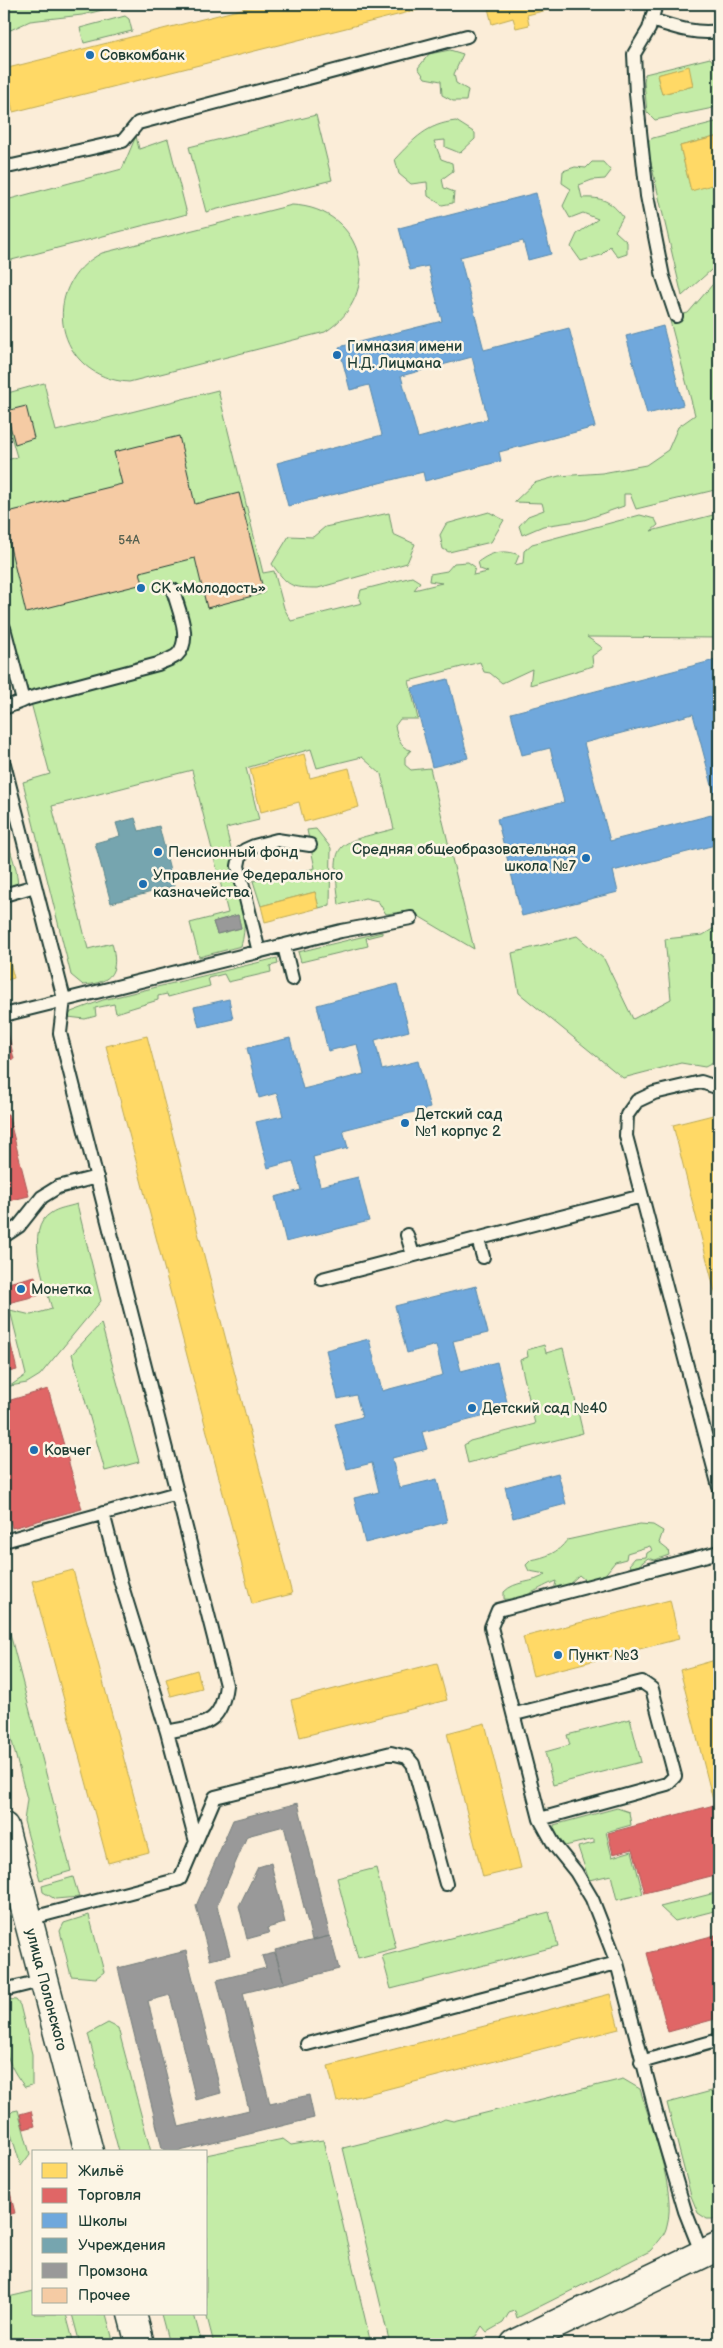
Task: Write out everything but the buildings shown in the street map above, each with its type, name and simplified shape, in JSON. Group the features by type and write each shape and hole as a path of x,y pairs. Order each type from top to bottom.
{"main road":[{"name":"улица Полонского","path":"4,1826 88,2150"},
{"path":"515,2344 711,2250"},
{"path":"133,2316 140,2344"}],"lane":[{"path":"656,4 652,20 634,54 636,94 647,196 663,276 676,316"},
{"path":"652,20 684,30 708,33 719,31"},
{"path":"4,165 12,166 123,142 138,123 467,36"},
{"path":"4,708 23,701 158,664 176,656 184,646 184,634 173,590"},
{"path":"4,628 23,701"},
{"path":"4,764 64,999 60,1033 226,1685 224,1702 218,1714 206,1723 167,1732"},
{"path":"259,952 238,866 240,856 254,846 277,840 310,845"},
{"path":"4,894 35,886"},
{"path":"4,1015 359,927 411,918"},
{"path":"284,946 292,979"},
{"path":"719,1088 701,1082 654,1094 637,1101 627,1115 626,1136 719,1487"},
{"path":"4,1236 19,1226 42,1197 58,1187 97,1177"},
{"path":"322,1279 642,1196"},
{"path":"407,1236 413,1255"},
{"path":"478,1239 483,1257"},
{"path":"4,1541 177,1493"},
{"path":"103,1513 121,1582 167,1732 196,1842"},
{"path":"711,2250 685,2211 641,2062 617,1963 592,1899 576,1872 555,1846 540,1819 491,1627 498,1610 719,1552"},
{"path":"514,1714 642,1682 652,1689 675,1776 667,1784 540,1819"},
{"path":"28,1918 180,1879 215,1797 392,1752 400,1754 413,1764 446,1884"},
{"path":"306,2044 617,1963"},
{"path":"4,1990 44,1980"},
{"path":"641,2062 719,2040"}],"green space":[{"path":"4,4 127,4 82,15 30,21 4,33"},
{"path":"125,16 129,19 132,31 84,43 80,28"},
{"path":"450,50 463,54 454,74 456,83 468,90 466,101 453,101 442,95 441,81 425,78 418,68 429,54"},
{"path":"710,58 714,62 718,73 719,102 713,108 655,120 647,112 645,74","holes":["688,67 693,86 662,94 657,75"]},
{"path":"316,115 332,180 206,212 189,147"},
{"path":"456,121 475,133 475,139 460,153 445,147 445,140 434,141 441,159 452,163 453,171 442,179 444,188 454,192 453,203 442,205 428,196 427,182 411,184 399,174 395,159 415,139 429,129 437,125"},
{"path":"719,121 719,136 680,146 691,190 719,183 719,263 682,296 646,142 653,138"},
{"path":"136,136 139,149 168,139 187,214 4,262 4,206 10,199 122,169"},
{"path":"592,162 603,162 611,171 605,179 592,180 579,185 582,198 595,198 606,201 623,217 615,231 627,242 627,254 618,257 610,246 601,255 581,261 571,247 577,234 598,219 583,213 570,218 563,206 571,189 562,183 563,171 575,167 586,168"},
{"path":"292,205 317,210 336,221 350,236 358,255 360,276 355,297 344,316 325,332 129,382 104,377 85,365 71,348 64,328 63,307 69,287 82,268 102,253"},
{"path":"719,277 719,489 636,509 630,494 624,494 624,506 584,520 543,526 522,535 519,526 528,516 544,510 542,503 514,502 534,483 559,476 602,473 646,465 668,450 678,427 695,415 669,317 688,313"},
{"path":"44,383 56,431 218,390 263,573 274,571 284,608 291,621 362,603 359,597 361,590 412,577 420,582 414,590 442,583 429,581 430,574 447,571 454,563 468,562 475,567 473,575 488,572 480,569 478,562 498,552 519,555 515,565 523,563 524,551 532,544 640,515 655,519 658,525 651,531 719,512 719,638 587,637 603,648 592,656 593,666 530,685 532,669 502,683 490,673 484,672 480,662 409,681 418,719 400,719 395,726 401,744 411,750 405,757 405,765 411,770 430,768 474,949 410,911 386,914 378,901 365,898 339,905 336,868 337,857 341,849 358,838 394,829 381,774 362,757 317,768 311,749 246,768 259,820 226,828 243,903 244,933 241,946 199,957 190,923 228,913 192,770 52,806 88,949 112,943 114,953 114,968 111,974 101,982 83,985 71,975 23,782 50,774 4,602 4,461 17,457 4,412 4,394","holes":["238,915 241,928 217,934 213,922"]},
{"path":"489,512 504,520 491,542 449,552 443,549 440,535 446,524"},
{"path":"389,513 393,534 415,544 407,563 318,588 290,584 272,564 289,536 313,537 325,527"},
{"path":"316,829 331,848 330,905 319,908 315,892 261,906 253,881 273,876 278,878 315,868 307,830"},
{"path":"4,830 16,869 18,885 4,889"},
{"path":"719,925 719,1060 705,1067 681,1063 623,1078 519,993 512,953 577,936 604,959 633,1019 671,999 665,939 703,935"},
{"path":"382,932 382,934 366,938 368,946 301,962 298,952"},
{"path":"277,958 278,964 270,966 271,972 228,982 224,974 208,978 210,986 168,997 167,994 158,996 158,1000 116,1013 114,1004 95,1008 96,1016 85,1019 68,1017 71,1012 103,1000"},
{"path":"77,1204 101,1301 40,1375 27,1383 10,1386 26,1375 10,1310 31,1315 52,1309 39,1258 38,1232 43,1221 51,1213"},
{"path":"101,1323 139,1462 105,1471 72,1354"},
{"path":"544,1345 546,1353 563,1348 583,1433 468,1463 464,1445 470,1441 535,1424 520,1360 528,1357 527,1350"},
{"path":"640,1524 653,1525 663,1531 659,1543 668,1550 669,1555 655,1560 648,1558 638,1566 631,1567 629,1565 635,1558 646,1557 647,1553 652,1550 650,1546 627,1553 626,1559 615,1562 603,1577 586,1581 579,1575 564,1589 554,1591 556,1581 525,1596 504,1599 504,1592 508,1588 546,1574 529,1571 526,1565 531,1560 547,1556 556,1551 567,1540"},
{"path":"4,1610 71,1871 40,1880 24,1821 27,1799 10,1734 4,1727"},
{"path":"630,1719 641,1762 553,1785 545,1752 570,1745 567,1735"},
{"path":"617,1808 629,1812 631,1825 606,1832 612,1857 632,1851 643,1894 617,1900 611,1875 589,1880 578,1847 594,1843 594,1839 565,1846 554,1832 554,1825"},
{"path":"376,1868 396,1948 358,1958 337,1878"},
{"path":"73,1877 79,1897 55,1899 43,1892 42,1886"},
{"path":"719,1892 718,1925 714,1911 675,1921 660,1907"},
{"path":"549,1912 558,1946 391,1989 382,1956"},
{"path":"89,1915 104,1972 96,1978 71,1976 60,1931 64,1923"},
{"path":"4,1999 16,2000 20,2005 32,2054 32,2085 25,2087 11,2066 7,2056 4,2035"},
{"path":"108,2023 118,2028 150,2150 118,2150 88,2034"},
{"path":"623,2079 640,2089 661,2157 668,2194 669,2211 666,2229 658,2242 650,2251 517,2318 515,2311 509,2313 503,2323 487,2332 482,2326 476,2336 460,2344 390,2344 343,2148 427,2127 445,2119 453,2121"},
{"path":"719,2089 719,2219 707,2219 698,2213 691,2196 667,2103"},
{"path":"18,2110 30,2154 21,2166 6,2118 13,2111"},
{"path":"283,2139 291,2145 323,2140 371,2344 214,2344 207,2316 208,2155"},
{"path":"32,2291 32,2316 67,2316 74,2344 4,2344 4,2298"},
{"path":"73,2316 107,2316 114,2344 80,2344"},
{"path":"162,2316 195,2316 202,2344 169,2344"}],"place":[{"name":"Совкомбанк","path":"90,55"},
{"name":"Гимназия имени Н.Д. Лицмана","path":"337,355"},
{"name":"СК «Молодость»","path":"141,588"},
{"name":"Пенсионный фонд","path":"158,852"},
{"name":"Средняя общеобразовательная школа №7","path":"586,858"},
{"name":"Управление Федерального казначейства","path":"143,884"},
{"name":"Детский сад №1 корпус 2","path":"405,1123"},
{"name":"Монетка","path":"21,1289"},
{"name":"Детский сад №40","path":"472,1408"},
{"name":"Ковчег","path":"34,1450"},
{"name":"Пункт №3","path":"558,1655"}]}
